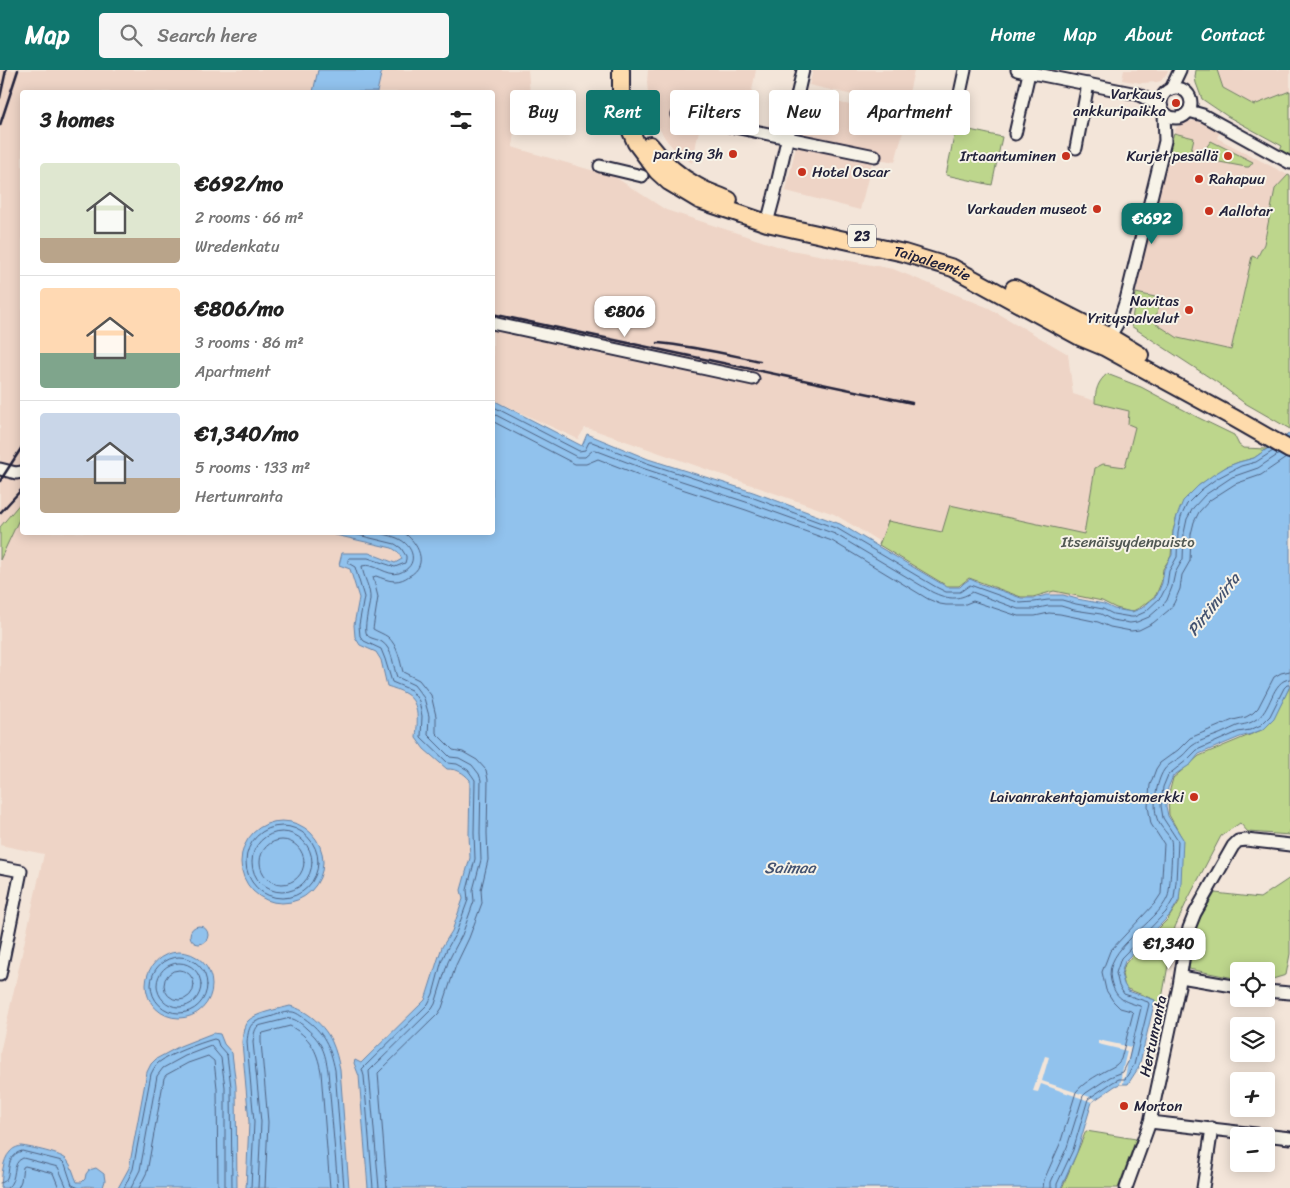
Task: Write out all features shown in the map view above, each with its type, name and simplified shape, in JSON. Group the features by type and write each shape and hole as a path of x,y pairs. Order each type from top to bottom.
{"highway":[{"name":"Taipaleentie","path":"621,70 624,115 636,143 657,171 670,182 699,200 768,218 957,259 1236,414 1290,440"},
{"name":"Taipaleentie","path":"632,70 630,91 635,118 643,136 658,156 696,186 768,218"},
{"name":"Taipaleentie","path":"1236,414 1290,450"}],"street":[{"path":"768,218 802,70"},
{"path":"961,90 965,70"},
{"path":"1017,70 1137,94 1149,100 1172,118 1185,114 1203,115 1290,162"},
{"path":"1107,342 1119,321 1126,300 1165,141 1162,99 1173,90 1181,70"},
{"path":"1015,134 1029,73"},
{"path":"1076,148 1088,84"},
{"path":"1137,94 1173,90 1186,92 1191,101 1191,106 1176,123 1165,141"},
{"path":"759,132 875,156"},
{"path":"600,166 642,176"},
{"path":"495,324 753,379"},
{"path":"0,469 20,472"},
{"name":"Hertunranta","path":"1126,1188 1150,1122 1181,977 1186,941 1195,913 1232,846 1238,841 1246,840 1290,845"},
{"path":"0,867 21,871 0,975"},
{"path":"1181,977 1230,985"},
{"path":"1275,992 1290,993"},
{"path":"1150,1122 1290,1138"},
{"path":"1203,1188 1212,1128"}],"shaded area":[{"path":"0,70 318,70 313,90 20,90 20,503 0,527"},
{"path":"382,70 528,70 530,90 510,90 510,135 514,135 512,147 615,177 666,210 786,249 893,269 989,308 1068,354 1073,394 1130,412 1170,438 1121,604 1002,587 969,576 948,583 834,514 591,429 585,428 578,439 495,401 495,90 377,90"},
{"path":"648,70 756,70 752,90 670,90 670,135 698,135 692,163 679,154 660,130 660,90 648,90"},
{"path":"813,70 914,70 910,90 849,90 849,94 839,92 839,90 809,85"},
{"path":"1124,70 1168,70 1161,81 1141,83 1122,80"},
{"path":"1217,70 1290,70 1290,91 1254,105 1223,88"},
{"path":"839,103 849,105 849,135 902,135 895,162 873,158 860,210 786,191 798,135 839,135"},
{"path":"1189,121 1197,121 1220,131 1217,138 1288,175 1275,189 1264,244 1256,258 1252,257 1231,350 1178,338 1154,323 1160,298 1136,293 1150,219 1173,135 1179,125"},
{"path":"20,517 20,535 335,535 392,548 398,552 402,559 395,563 369,553 350,569 359,598 354,625 360,645 376,652 381,660 387,686 408,694 414,703 417,717 416,738 424,749 447,769 455,769 465,774 470,780 470,858 461,890 464,899 452,931 442,947 425,1000 361,1063 354,1062 359,1076 368,1188 0,1188 0,1053 44,854 0,845 0,560"}],"green space":[{"path":"1196,70 1217,70 1223,88 1254,105 1290,91 1290,159 1279,153 1282,146 1227,116 1202,99 1196,83"},
{"path":"970,130 1002,137 992,185 946,175 954,135 970,135"},
{"path":"1174,133 1194,138 1189,159 1167,155"},
{"path":"1211,141 1253,162 1249,167 1246,167 1214,161 1205,149"},
{"path":"1288,175 1290,176 1290,429 1243,402 1218,383 1131,326 1136,293 1160,298 1155,323 1178,338 1231,350 1252,256 1257,258 1264,244 1275,189"},
{"name":"Itsenäisyydenpuisto","path":"1107,374 1141,387 1234,435 1239,445 1243,448 1267,449 1254,458 1226,467 1198,486 1177,516 1173,531 1171,556 1163,569 1161,583 1156,595 1141,607 1131,612 1116,608 1102,601 1054,591 1033,597 1021,597 969,578 959,586 947,586 879,545 888,521 942,532 950,505 1084,534 1095,468 1103,464 1125,467 1135,427 1128,424 1129,411 1095,403 1098,387 1101,380"},
{"path":"20,503 20,517 0,560 0,527"},
{"path":"1290,686 1290,835 1248,832 1240,823 1221,836 1175,927 1161,1004 1154,1004 1155,1000 1125,988 1122,974 1125,964 1168,919 1179,902 1182,838 1169,815 1168,797 1173,778 1199,756 1264,729 1281,704"},
{"path":"1290,878 1290,954 1286,975 1275,978 1275,962 1230,962 1230,977 1189,969 1192,943 1199,920 1215,893 1260,898"},
{"path":"1086,1131 1136,1139 1118,1188 1062,1188"}],"water":[{"path":"318,70 382,70 377,90 313,90"},
{"name":"Saimaa","path":"495,401 582,446 587,434 648,459 753,492 840,524 947,587 960,587 970,579 1021,598 1063,595 1132,612 1142,608 1157,595 1162,583 1164,569 1172,555 1173,532 1183,501 1198,486 1213,475 1226,467 1254,458 1290,433 1290,686 1274,719 1264,729 1199,754 1191,764 1173,776 1168,788 1166,806 1168,816 1183,839 1179,900 1170,915 1125,961 1121,974 1128,991 1155,1000 1139,1067 1128,1084 1115,1086 1092,1102 1077,1152 1061,1188 368,1188 359,1076 354,1063 355,1060 361,1063 425,1000 442,947 452,931 463,899 461,890 470,858 470,780 460,772 447,769 424,749 416,738 417,714 411,698 399,690 387,686 381,660 376,652 360,645 355,637 354,625 359,598 350,569 339,565 342,553 369,553 395,563 402,559 398,552 392,548 335,535 495,535"},
{"path":"282,821 298,824 311,833 320,846 323,862 320,878 311,891 298,900 282,903 266,900 253,891 244,878 241,862 244,846 253,833 266,824"},
{"path":"195,926 203,926 208,931 206,942 195,944 190,939 190,931"},
{"path":"172,952 186,952 198,957 207,966 212,978 210,998 203,1009 186,1018 172,1018 160,1013 151,1004 146,992 146,978 151,966 160,957"},
{"path":"290,1006 309,1015 325,1030 336,1052 340,1069 349,1188 246,1188 249,1122 242,1042 244,1029 247,1022 255,1016"},
{"path":"213,1033 220,1034 224,1044 232,1053 236,1086 237,1188 118,1188 129,1168 147,1072 151,1064 156,1059 180,1046"},
{"path":"21,1146 46,1151 64,1158 70,1165 77,1182 82,1182 89,1170 96,1168 104,1174 105,1181 103,1187 1,1188 5,1159 12,1150"}],"pier":[{"path":"1098,1040 1131,1047 1123,1084 1120,1084 1127,1051 1098,1044"},
{"path":"1045,1056 1049,1057 1042,1081 1096,1099 1092,1102 1041,1084 1038,1092 1033,1091"}],"railway":[{"path":"0,98 6,70"},
{"path":"0,125 18,70"},
{"path":"495,315 912,403"},
{"path":"658,343 697,348 760,361"},
{"path":"0,481 20,450"},
{"path":"0,513 20,491"}],"place":[{"name":"Varkaus, ankkuripaikka","path":"1176,103"},
{"name":"parking 3h","path":"733,154"},
{"name":"Irtaantuminen","path":"1066,156"},
{"name":"Kurjet pesällä","path":"1228,156"},
{"name":"Hotel Oscar","path":"802,172"},
{"name":"Rahapuu","path":"1199,179"},
{"name":"Varkauden museot","path":"1097,209"},
{"name":"Aallotar","path":"1209,211"},
{"name":"Navitas Yrityspalvelut","path":"1189,310"},
{"name":"Laivanrakentajamuistomerkki","path":"1194,797"},
{"name":"Morton","path":"1124,1106"}],"water label":[{"name":"Pirtinvirta","path":"1213,604"}]}
